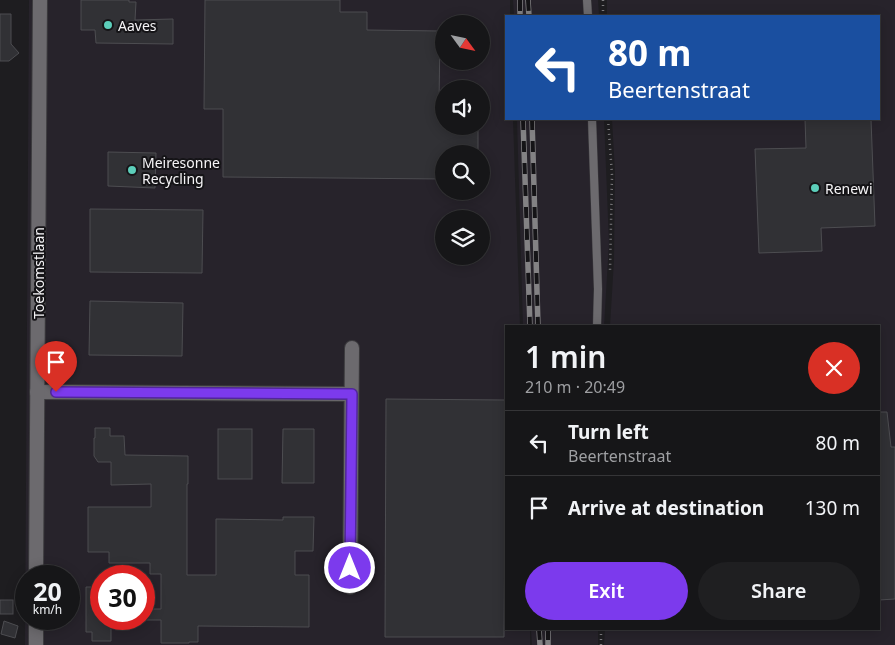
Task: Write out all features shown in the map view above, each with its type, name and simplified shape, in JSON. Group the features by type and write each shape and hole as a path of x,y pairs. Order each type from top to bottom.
{"street":[{"name":"Toekomstlaan","path":"36,565 40,0"},
{"path":"350,588 352,348"},
{"path":"37,392 352,394"},
{"path":"36,630 36,645"}],"lane":[{"path":"587,0 588,15"},
{"path":"592,120 598,289 597,325"}],"path":[{"path":"603,0 603,15"},
{"path":"608,120 612,175 610,278"},
{"path":"601,645 602,630"}],"shaded area":[{"path":"29,0 510,0 510,15 505,15 505,120 513,120 520,325 505,325 505,630 530,630 530,645 25,645 25,630 80,630 80,565 25,565"},
{"path":"513,0 598,0 599,15 514,15"},
{"path":"607,0 895,0 895,645 604,645 605,630 880,630 880,325 610,325 614,260 615,172 612,120 880,120 880,15 607,15"},
{"path":"517,120 604,120 609,243 604,325 523,325"},
{"path":"531,630 598,630 598,645 532,645"}],"building":[{"name":"Aaves","path":"81,0 129,0 129,2 136,2 135,20 173,19 173,44 96,43 95,30 81,30"},
{"path":"205,0 340,0 340,12 367,12 367,30 435,31 435,70 439,70 439,80 435,80 435,135 478,135 478,145 435,145 435,179 223,177 223,109 204,109"},
{"path":"0,14 11,14 11,44 19,53 9,61 0,61"},
{"name":"Renewi","path":"805,120 871,120 875,226 821,228 822,251 759,253 755,149 806,148"},
{"name":"Meiresonne Recycling","path":"108,152 156,153 155,188 108,186"},
{"path":"90,209 203,210 202,273 90,272"},
{"path":"90,301 183,303 182,356 89,355"},
{"path":"386,399 505,400 504,637 385,637"},
{"path":"880,412 887,412 891,447 895,447 895,599 880,600"},
{"path":"95,428 110,428 110,436 124,436 125,455 188,456 187,575 216,575 216,519 283,520 283,517 314,517 313,551 295,551 295,575 309,575 309,627 198,626 198,642 161,643 161,620 155,620 155,609 161,609 161,574 155,574 155,565 150,565 150,563 109,563 109,552 88,552 88,507 151,507 151,484 111,485 111,462 98,462 94,456"},
{"path":"218,429 252,429 252,479 218,479"},
{"path":"283,429 314,429 314,483 282,483"},
{"path":"86,587 90,587 90,630 111,630 111,641 92,641 92,632 86,632"},
{"path":"0,600 13,600 13,614 0,614"},
{"path":"4,621 15,625 15,630 17,630 15,638 1,634"}],"railway":[{"path":"520,0 520,15"},
{"path":"528,0 529,15"},
{"path":"523,120 530,325"},
{"path":"532,120 538,325"},
{"path":"539,630 540,645"},
{"path":"548,630 548,645"}],"place":[{"name":"Aaves","path":"108,25"},
{"name":"Meiresonne Recycling","path":"132,170"},
{"name":"Renewi","path":"815,188"}],"route":[{"path":"56,392 352,394 350,568"}]}
